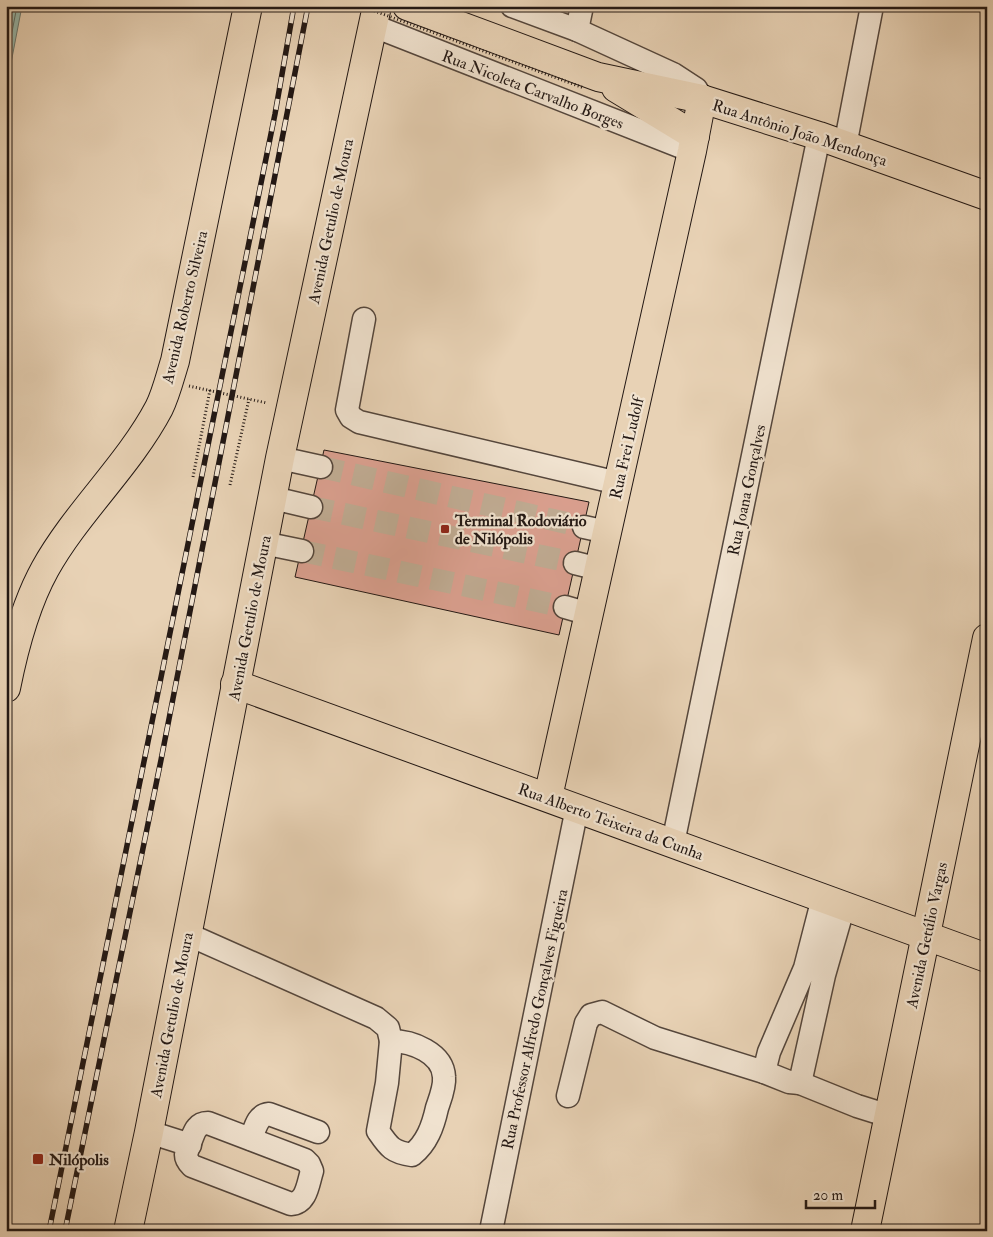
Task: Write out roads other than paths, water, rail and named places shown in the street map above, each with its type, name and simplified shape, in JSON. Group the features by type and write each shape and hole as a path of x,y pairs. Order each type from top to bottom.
{"main road":[{"name":"Avenida Roberto Silveira","path":"6,688 23,622 45,569 64,540 144,432 159,408 167,386 174,361 248,6"},
{"path":"407,6 589,79 694,144"},
{"name":"Avenida Getulio de Moura","path":"128,1231 149,1132 263,543 371,13"},
{"path":"589,79 702,99"},
{"name":"Rua Antônio João Mendonça","path":"702,99 819,136 987,196"},
{"name":"Rua Frei Ludolf","path":"548,797 577,610 595,530 618,483 694,144 702,99"},
{"name":"Avenida Getúlio Vargas","path":"865,1231 987,638"},
{"name":"Rua Alberto Teixeira da Cunha","path":"235,684 987,958"}],"street":[{"name":"Rua Antônio João Mendonça","path":"512,6 577,30 674,74 696,89 702,99"},
{"path":"577,30 582,6"},
{"path":"845,146 872,6"},
{"name":"Rua Nicoleta Carvalho Borges","path":"371,13 694,144"},
{"name":"Rua Joana Gonçalves","path":"673,843 819,136"},
{"path":"364,319 347,410 351,418 359,422 618,483"},
{"path":"280,458 321,467"},
{"path":"273,498 312,507"},
{"path":"263,543 302,551"},
{"name":"Rua Professor Alfredo Gonçalves Figueira","path":"491,1231 577,808"},
{"path":"764,1072 769,1052 834,902"},
{"path":"800,1083 824,975 834,902"},
{"path":"187,934 376,1018 388,1028 391,1041 387,1083 378,1131 386,1143 398,1153 412,1155 422,1147 434,1121 445,1079 442,1068 434,1056 416,1046 401,1041 391,1041"},
{"path":"568,1096 586,1023 591,1015 602,1012 655,1038 764,1072 789,1082 800,1083 857,1106 888,1116"},
{"path":"251,1139 260,1117 265,1114 318,1132"},
{"path":"208,1123 305,1160 312,1171 302,1200 297,1204 291,1204 192,1166 186,1156 190,1145 197,1128 202,1124 208,1123"},
{"path":"149,1132 190,1145"}],"water":[{"path":"6,6 22,6 6,89"}],"tunnel":[{"path":"321,467 584,527"},
{"path":"311,507 575,563"},
{"path":"302,551 565,607"}],"railway":[{"path":"49,1231 275,114 294,6"},
{"path":"65,1231 161,760 308,6"}],"place":[{"name":"Terminal Rodoviário de Nilópolis","path":"445,529"},
{"name":"Nilópolis","path":"38,1159"}]}
